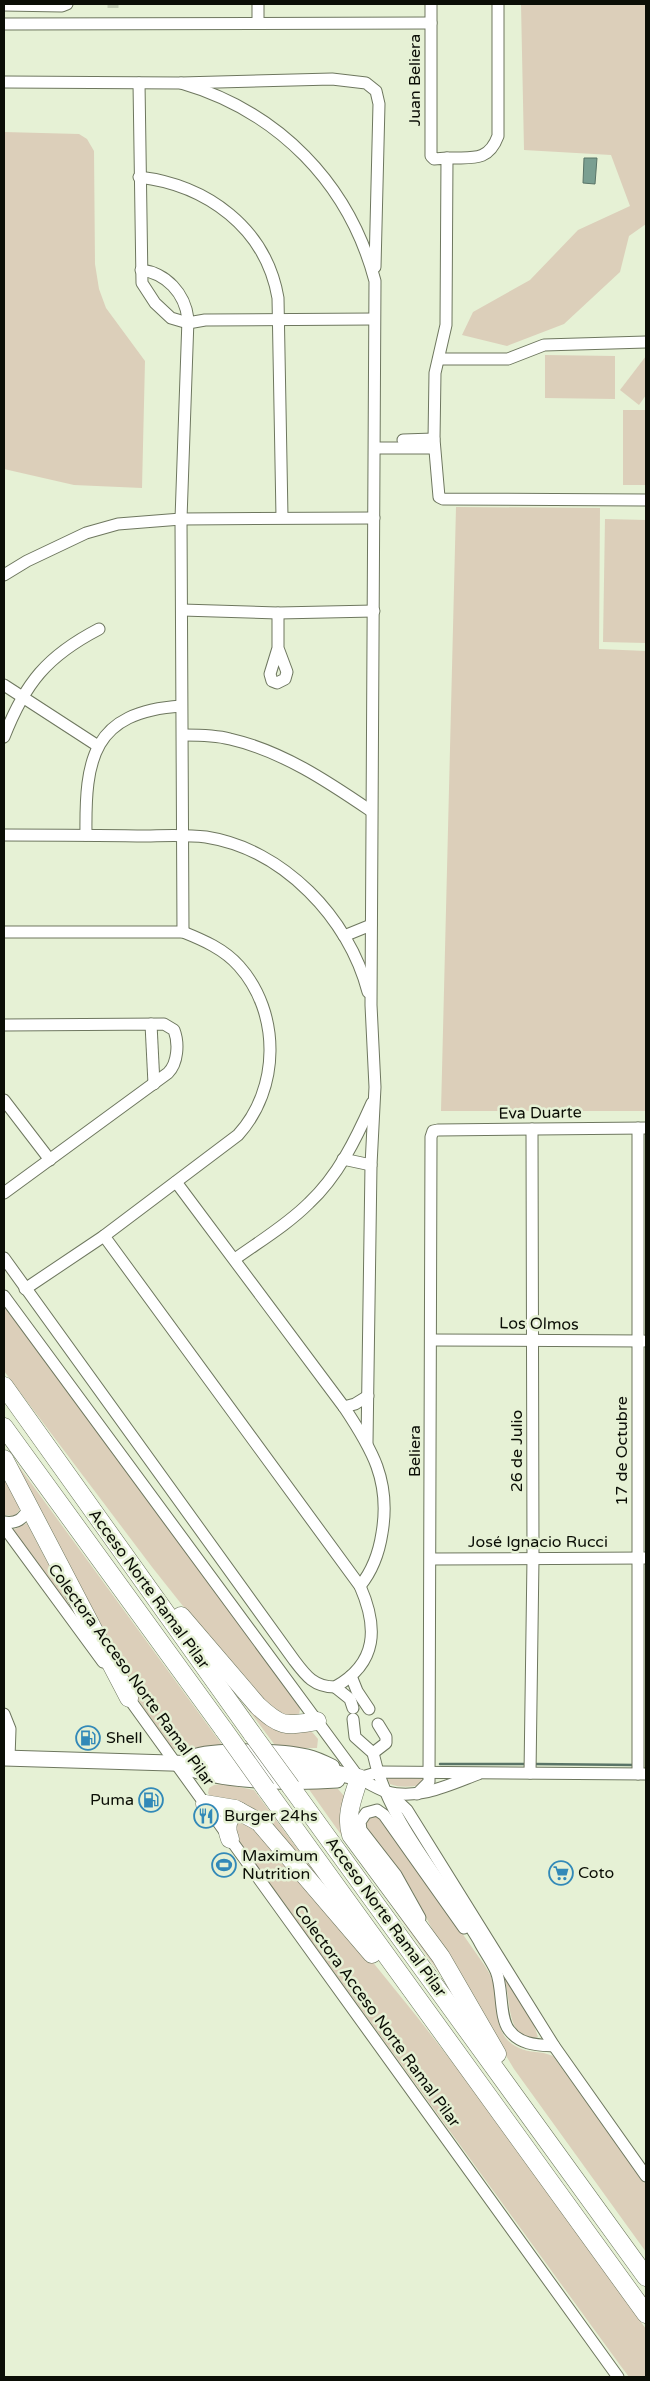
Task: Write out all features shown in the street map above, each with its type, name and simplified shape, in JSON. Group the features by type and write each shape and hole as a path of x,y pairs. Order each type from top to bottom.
{"highway":[{"name":"Acceso Norte Ramal Pilar","path":"4,1386 253,1735 646,2276"},
{"name":"Acceso Norte Ramal Pilar","path":"4,1427 646,2314"},
{"path":"4,1459 129,1698"},
{"path":"104,1526 258,1706 281,1723 289,1725 316,1721"},
{"path":"359,1778 348,1813 351,1835 441,1957 546,2139"},
{"path":"205,1804 239,1811 259,1822 402,1989 448,2039"},
{"path":"230,1839 227,1826 229,1819 239,1811"}],"main road":[{"path":"7,1758 236,1765 328,1771 359,1778"}],"street":[{"path":"4,5 62,6 67,4"},
{"path":"258,4 258,23"},
{"name":"Juan Beliera","path":"431,4 431,156 434,159 447,158"},
{"path":"498,4 498,136 492,148 482,157 447,158 446,325 436,373 434,444 437,492 443,499 646,500"},
{"path":"4,24 431,23"},
{"path":"4,82 181,83 339,79 366,83 376,91 379,104 374,319 374,611 371,811 371,1005 375,1097 371,1165 367,1443"},
{"path":"139,83 141,270 142,283 155,303 171,318 188,323 199,320 374,319"},
{"path":"181,83 217,94 246,109 284,136 305,156 338,196 350,216 369,258 375,281"},
{"path":"140,177 181,186 221,206 236,218 251,236 268,264 275,283 279,319 282,517"},
{"path":"141,270 160,275 172,284 187,310 188,323 181,519 181,706 184,735 183,932"},
{"path":"439,359 508,359 544,345 646,342"},
{"path":"375,444 434,444"},
{"path":"4,575 27,561 86,533 118,524 181,519 374,518"},
{"path":"182,610 278,613 374,611"},
{"path":"278,613 278,648"},
{"path":"4,737 22,697 33,679 50,662 99,629"},
{"path":"4,686 98,746"},
{"path":"86,835 87,784 92,758 106,734 126,720 165,707 181,706"},
{"path":"184,735 230,739 282,757 330,783 371,811"},
{"path":"4,835 205,837 225,842 274,864 306,888 344,936 361,972 371,1005"},
{"path":"344,936 371,925"},
{"path":"4,932 183,932 218,948 238,965 250,980 265,1016 270,1067 267,1084 260,1102 246,1127 231,1142 104,1236 26,1289"},
{"path":"151,1024 154,1084"},
{"path":"4,1025 164,1024 174,1030 177,1040 175,1062 172,1069 4,1193"},
{"path":"235,1258 294,1216 329,1181 343,1159 375,1097"},
{"path":"4,1100 50,1160"},
{"name":"Eva Duarte","path":"434,1131 642,1128"},
{"name":"17 de Octubre","path":"640,1769 642,1128"},
{"name":"26 de Julio","path":"530,1768 533,1558 532,1129"},
{"name":"Beliera","path":"428,1772 431,1559 431,1137 434,1131"},
{"path":"343,1159 371,1165"},
{"path":"176,1182 235,1258 344,1407 367,1443 383,1484 385,1517 376,1562 360,1586"},
{"path":"104,1236 360,1586 372,1619 371,1641 364,1662 351,1676 336,1687"},
{"path":"4,1258 299,1666 316,1684 336,1687 350,1699 355,1737 374,1753 375,1765 388,1792 394,1811 465,1917 495,1970 500,1984 508,2029 516,2037 528,2043 554,2046"},
{"path":"4,1296 359,1778 388,1792 407,1810 554,2046 646,2176"},
{"name":"Los Olmos","path":"431,1340 642,1341"},
{"path":"344,1407 355,1404 368,1396"},
{"path":"4,1522 12,1524 23,1518 29,1508"},
{"name":"Colectora Acceso Norte Ramal Pilar","path":"4,1527 618,2377"},
{"name":"José Ignacio Rucci","path":"431,1559 642,1558"},
{"path":"351,1676 357,1691 369,1709"},
{"path":"4,1714 10,1730 7,1758"},
{"path":"374,1753 386,1743 386,1737 378,1724"},
{"path":"359,1778 379,1772 478,1774 530,1768 640,1769"},
{"path":"417,1794 429,1782 428,1772"},
{"path":"388,1792 417,1794 433,1791 478,1774"},
{"path":"441,1957 406,1892 361,1830 360,1822 366,1813 377,1810 384,1815 455,1916 486,1953"}],"shaded area":[{"path":"521,4 646,4 646,224 629,236 620,272 564,324 507,346 462,335 473,312 530,280 578,230 630,206 611,155 524,150"},
{"path":"4,132 79,134 87,139 94,151 95,264 99,289 106,308 145,361 142,488 74,485 4,469"},
{"path":"584,158 597,158 595,184 583,183"},
{"path":"545,355 615,356 615,399 545,398"},
{"path":"646,356 646,395 639,405 620,390"},
{"path":"623,410 646,410 646,485 623,485"},
{"path":"456,507 600,508 599,649 646,651 646,1111 441,1111"},
{"path":"605,519 646,520 646,643 603,642"},
{"path":"4,1303 298,1700 299,1715 287,1721 244,1683 152,1567 4,1371"},
{"path":"12,1457 223,1746 173,1749 121,1673"},
{"path":"4,1477 19,1505 19,1511 14,1516 4,1515"},
{"path":"27,1523 74,1614 13,1530"},
{"path":"187,1628 236,1686 313,1733 318,1739 317,1748 277,1748"},
{"path":"386,1776 422,1777 424,1780 421,1785 402,1787 390,1784"},
{"path":"224,1784 254,1790 341,1908 288,1846 211,1799 208,1793 209,1788 214,1785"},
{"path":"308,1788 338,1789 345,1797 340,1814 342,1826 424,1939 454,1994"},
{"path":"379,1816 383,1820 490,1974 495,1989 500,2027 504,2035 519,2048 553,2056 646,2185 646,2252 514,2069 447,1958 413,1892 365,1826 367,1818"},
{"path":"235,1820 248,1820 350,1934 473,2089 646,2329 646,2377 629,2377 620,2365 238,1840 234,1833"},
{"path":"501,1968 532,2019 538,2037 529,2038 522,2035 513,2023"}],"waterway":[{"path":"440,1764 526,1764"},
{"path":"534,1764 636,1765"}],"place":[{"name":"Shell","path":"88,1738"},
{"name":"Puma","path":"151,1800"},
{"name":"Burger 24hs","path":"206,1816"},
{"name":"Maximum Nutrition","path":"224,1865"},
{"name":"Coto","path":"561,1873"}]}
